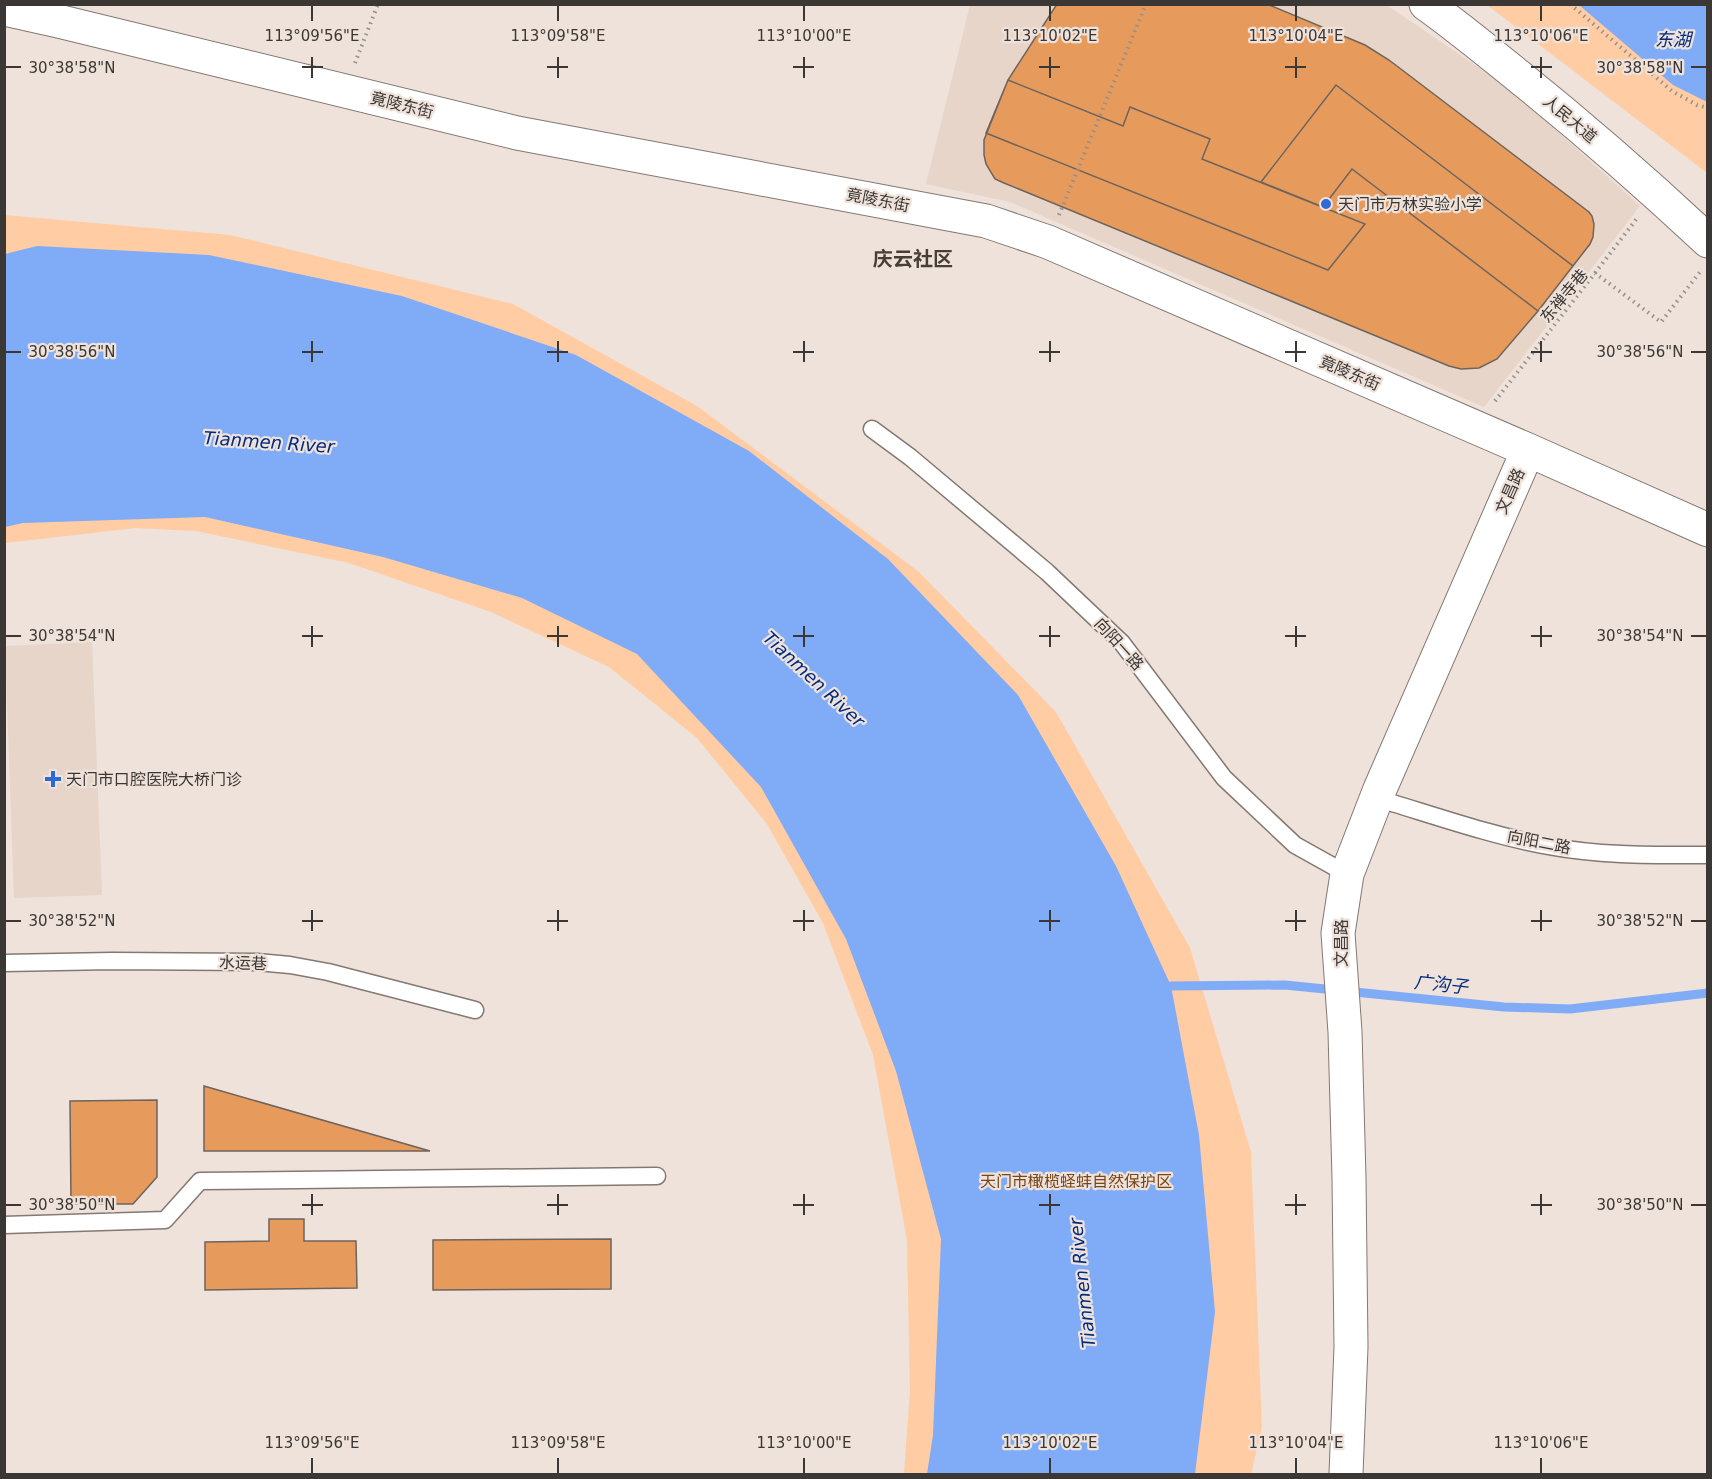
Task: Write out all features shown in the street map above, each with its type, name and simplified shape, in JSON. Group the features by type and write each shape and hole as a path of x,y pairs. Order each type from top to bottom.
{"street":[{"name":"人民大道","path":"1426,4 1571,118 1657,193 1704,256"},
{"name":"人民大道","path":"1451,4 1580,107 1677,189 1707,218"},
{"name":"竟陵东街","path":"4,9 517,133 986,221 1048,242 1707,530"},
{"name":"文昌路","path":"1346,1474 1351,1347 1349,1178 1345,1032 1338,933 1347,874 1376,798 1528,450"}],"lane":[{"name":"向阳一路","path":"872,429 910,457 1047,572 1122,642 1224,778 1295,845 1347,874"},
{"name":"向阳二路","path":"1376,798 1487,832 1549,846 1622,855 1707,855"},
{"name":"水运巷","path":"4,963 257,962 290,965 328,972 475,1010"},
{"path":"4,1225 165,1220 200,1181 657,1176"}],"path":[{"path":"345,91 378,4"},
{"path":"1048,242 1146,4"},
{"path":"1570,4 1672,91 1707,108"},
{"path":"1595,273 1657,193"},
{"name":"东禅寺巷","path":"1475,427 1595,273 1661,322 1704,256"}],"shaded area":[{"name":"天门市万林实验小学","path":"1385,4 1509,88 1640,206 1484,407 1010,202 926,184 970,5"},
{"name":"天门市口腔医院大桥门诊","path":"92,642 102,895 14,898 5,646"}],"green space":[{"path":"1487,5 1707,5 1707,173"},
{"name":"天门市橄榄蛏蚌自然保护区","path":"4,215 230,235 513,304 697,406 919,572 1056,712 1190,948 1251,1152 1262,1428 1251,1474 904,1474 910,1390 907,1240 873,1055 823,923 767,824 697,738 609,667 491,612 349,563 196,531 136,528 5,543"}],"water":[{"name":"东湖","path":"1579,5 1707,5 1707,102 1673,85"},
{"name":"天门市橄榄蛏蚌自然保护区","path":"37,246 209,255 402,296 576,355 749,451 888,559 1018,695 1116,866 1171,986 1199,1135 1215,1312 1195,1474 927,1474 933,1435 941,1239 896,1071 846,939 761,787 637,654 522,598 383,557 205,517 23,523 5,527 5,254"}],"building":[{"name":"天门市万林实验小学","path":"1057,4 1267,4 1365,45 1389,60 1589,212 1594,224 1590,244 1497,359 1479,368 1461,369 995,179 986,164 984,140 1008,80"},
{"path":"1008,80 1123,126 1130,107 1210,139 1202,159 1365,224 1328,270 986,133"},
{"path":"1336,85 1573,266 1538,311 1352,169 1323,207 1261,182"},
{"path":"204,1086 430,1151 204,1151"},
{"path":"157,1100 157,1177 133,1204 71,1204 70,1101"},
{"path":"269,1219 304,1219 304,1241 356,1241 357,1288 205,1290 205,1242 269,1241"},
{"path":"611,1239 611,1289 433,1290 433,1240"}],"waterway":[{"name":"广沟子","path":"1171,986 1285,985 1504,1007 1570,1009 1708,993"}],"place":[{"name":"天门市万林实验小学","path":"1326,204"},
{"name":"天门市口腔医院大桥门诊","path":"53,779"}],"district":[{"name":"庆云社区","path":"913,259"}],"water label":[{"name":"Tianmen River","path":"269,442"},
{"name":"Tianmen River","path":"814,679"},
{"name":"Tianmen River","path":"1082,1283"}]}
